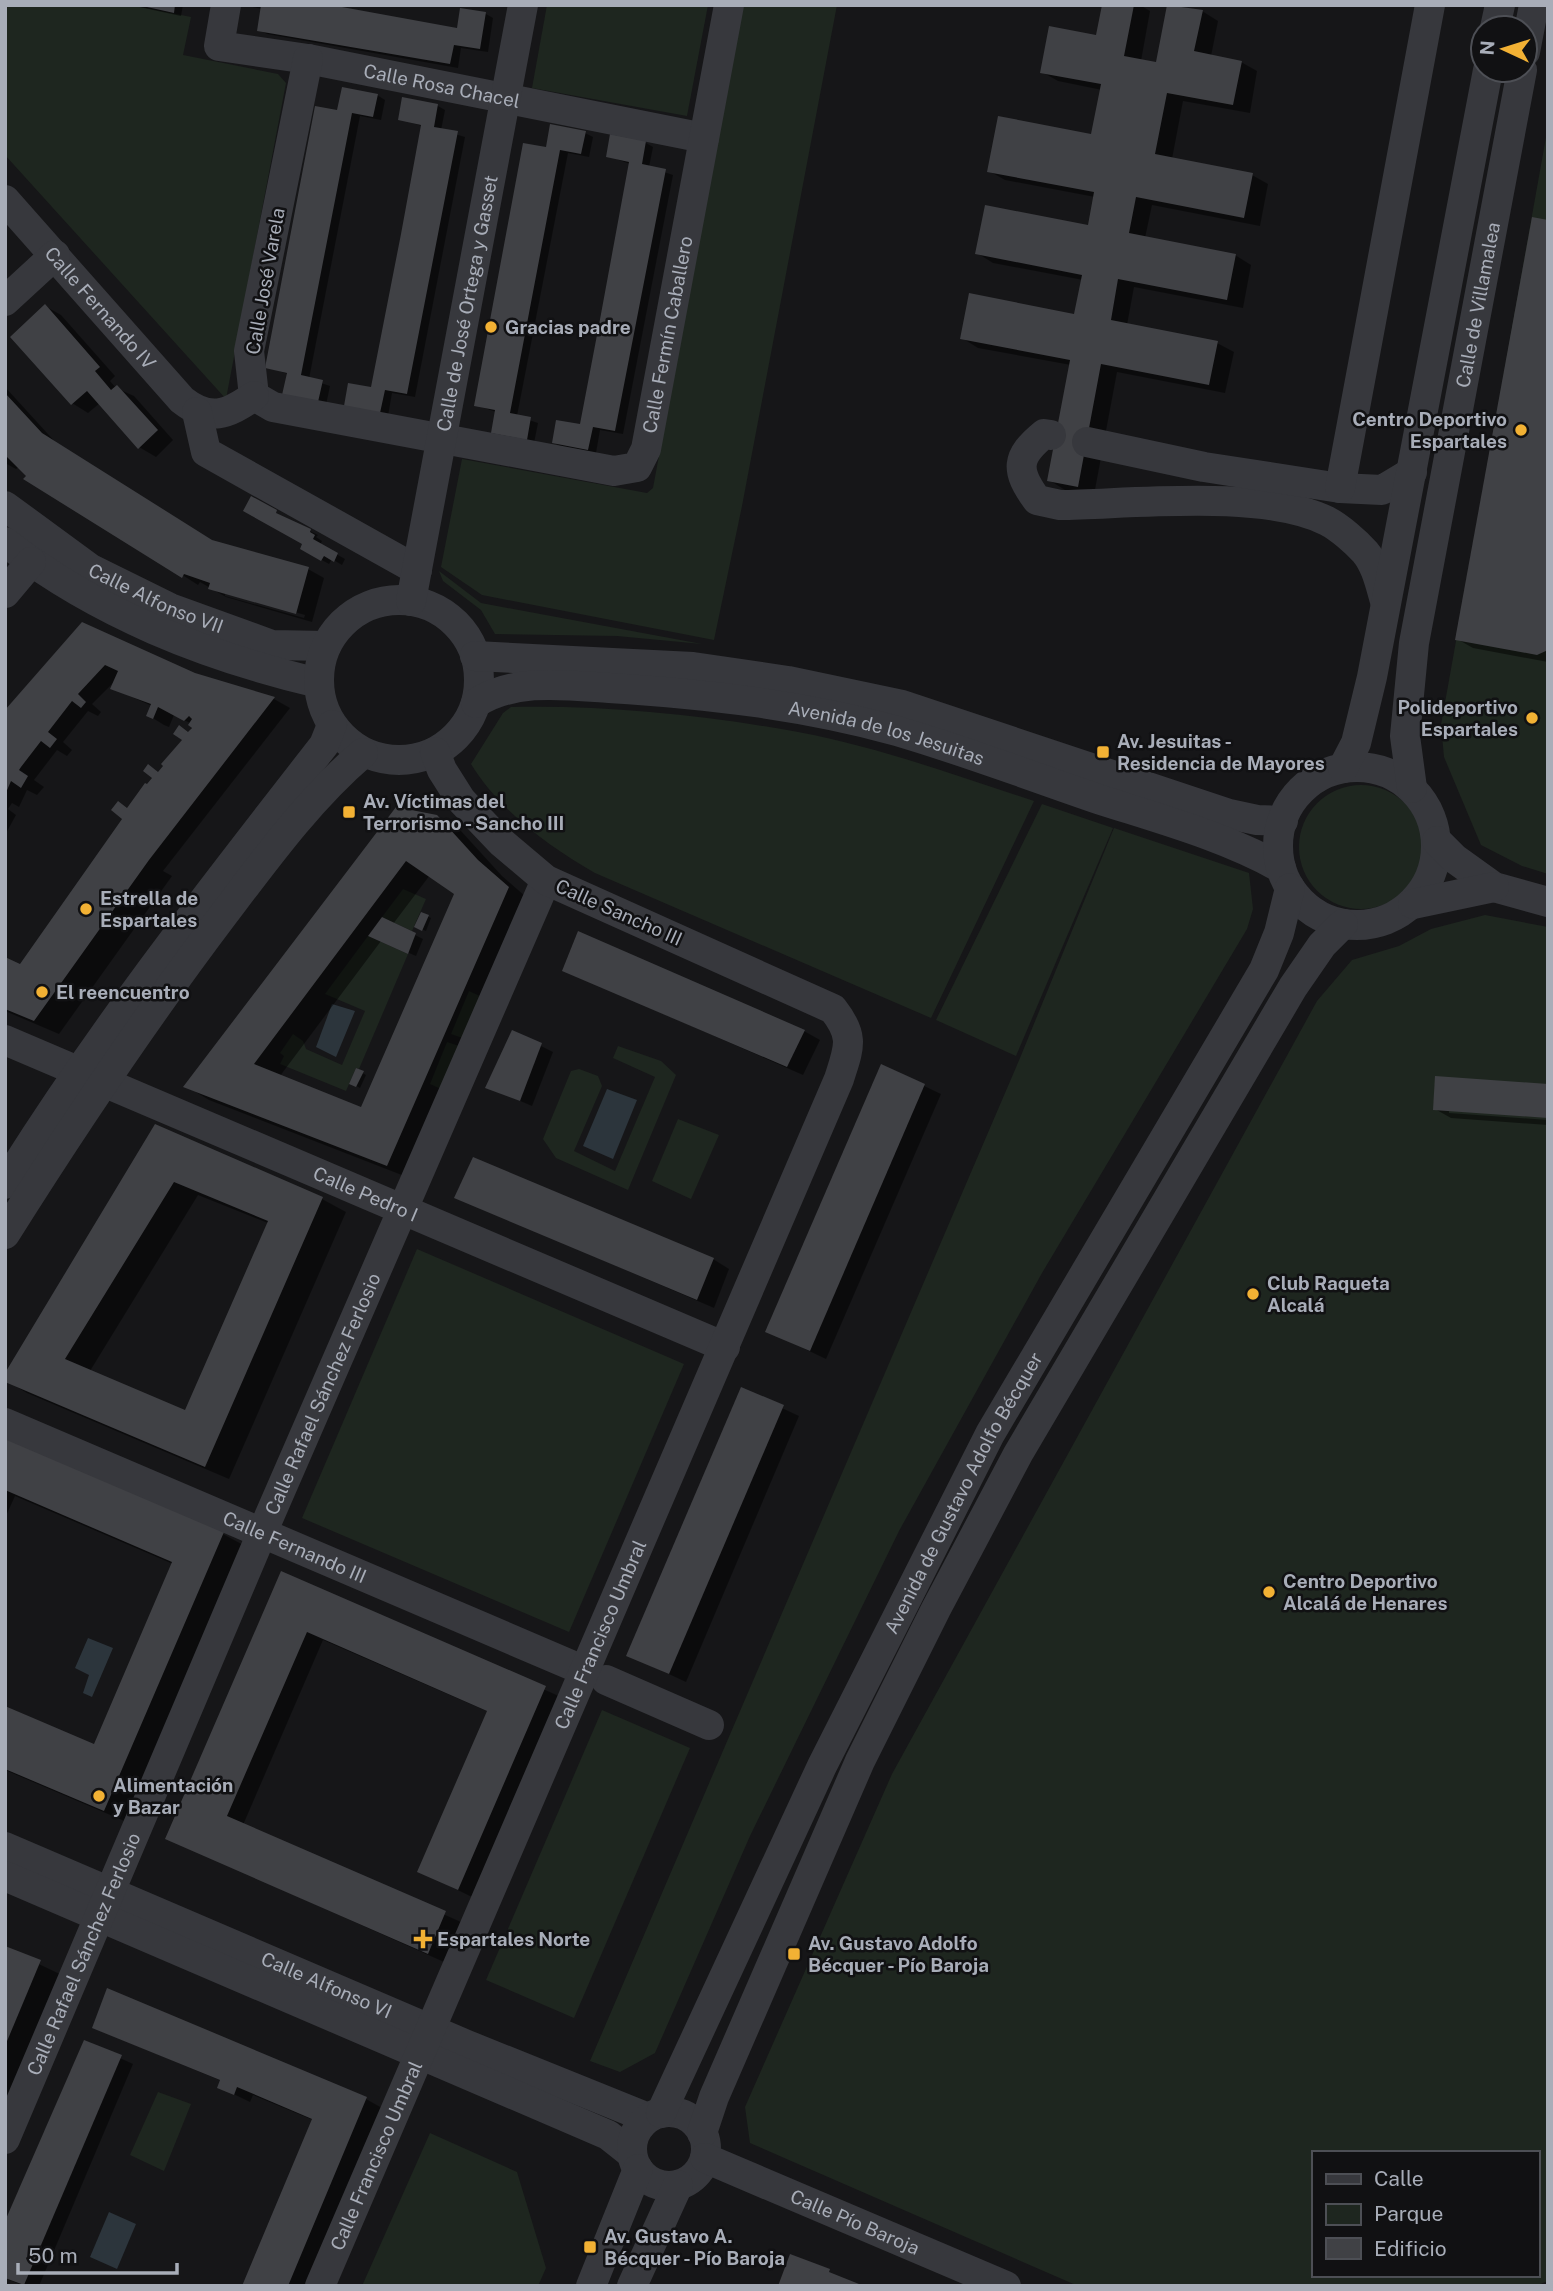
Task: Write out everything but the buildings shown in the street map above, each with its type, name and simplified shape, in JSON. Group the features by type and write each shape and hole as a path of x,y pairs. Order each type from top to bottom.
{"street":[{"name":"Calle Rosa Chacel","path":"226,5 219,46 308,59 704,138"},
{"name":"Calle de José Ortega y Gasset","path":"411,601 523,5"},
{"name":"Calle Fermín Caballero","path":"442,439 614,471 637,467 646,449 729,5"},
{"path":"1340,488 1430,5"},
{"name":"Calle José Varela","path":"254,396 248,351 308,59"},
{"name":"Calle de Villamalea","path":"1343,768 1356,743 1386,605 1485,84"},
{"name":"Calle de Villamalea","path":"1412,788 1405,736 1410,665 1445,464 1518,84"},
{"name":"Calle Fernando IV","path":"5,200 181,400 197,412"},
{"path":"5,301 55,255"},
{"path":"417,570 206,452 197,412 229,414 254,396 273,407 442,439"},
{"path":"1051,435 1044,434 1028,447 1020,462 1023,481 1037,500 1060,505 1199,500 1279,507 1328,521 1366,552 1377,574 1386,605"},
{"path":"1087,442 1204,467 1340,488 1382,490 1412,472"},
{"name":"Calle Alfonso VII","path":"5,506 91,569 170,608 272,645 326,646"},
{"name":"Calle Alfonso VII","path":"5,542 71,589 161,634 264,670 318,683"},
{"path":"5,593 31,562"},
{"path":"387,600 411,601 428,605 455,622 475,656 479,679 476,703 462,730 435,752 408,760 387,760 363,753 346,741 332,725 322,706 318,683 326,646 341,624 363,608 387,600"},
{"name":"Avenida de los Jesuitas","path":"475,656 693,667 788,681 902,705 1229,814 1257,820 1283,821"},
{"name":"Avenida de los Jesuitas","path":"476,703 495,691 531,685 694,693 786,706 896,731 1220,839 1286,878"},
{"path":"5,1234 89,1077 229,864 324,745 332,725"},
{"name":"Calle Sancho III","path":"435,752 442,770 461,800 501,842 546,880 811,997"},
{"path":"5,1184 258,869 328,785 363,753"},
{"path":"1413,904 1432,874 1437,841 1428,810 1412,788 1392,774 1372,768 1343,768 1322,775 1304,788 1289,807 1278,844 1286,878 1320,916 1343,924 1367,925 1393,917 1413,904 1494,887"},
{"path":"1437,841 1455,859 1494,887 1548,902"},
{"name":"Avenida de Gustavo Adolfo Bécquer","path":"655,2116 822,1766 907,1593 990,1434 1264,970 1279,933 1286,878"},
{"name":"Calle Rafael Sánchez Ferlosio","path":"5,2140 262,1532 546,880"},
{"name":"Avenida de Gustavo Adolfo Bécquer","path":"703,2145 714,2096 860,1761 1006,1478 1293,987 1322,945 1343,924"},
{"name":"Calle Francisco Umbral","path":"320,2286 427,2043 596,1675 724,1347 839,1079 848,1050 847,1027 833,1009 811,997"},
{"name":"Calle Pedro I","path":"5,1040 724,1347"},
{"name":"Calle Fernando III","path":"5,1423 709,1725"},
{"name":"Calle Alfonso VI","path":"5,1847 105,1905 427,2043 608,2135 635,2161"},
{"name":"Calle Alfonso VI","path":"5,1876 105,1905"},
{"name":"Calle Alfonso VI","path":"427,2043 655,2116"},
{"path":"591,2286 635,2161 633,2139 655,2116 685,2116 703,2145 699,2171 678,2185 632,2286"},
{"name":"Calle Pío Baroja","path":"703,2145 967,2278 1006,2286"},
{"path":"635,2161 655,2184 678,2185"}],"green space":[{"path":"5,5 131,5 191,17 183,55 278,74 286,83 226,399 5,155"},
{"path":"547,5 708,5 687,116 532,88"},
{"path":"743,5 837,5 714,640 482,595 441,567 462,459 647,493 653,488"},
{"name":"Centro Deportivo Espartales","path":"1548,126 1548,874 1522,866 1481,845 1444,757 1441,725"},
{"path":"439,571 481,603 702,644 617,636 495,634 481,610 443,581"},
{"path":"511,707 655,712 798,732 888,754 1034,801 931,1018 595,873 543,839 496,797 471,764 503,713"},
{"path":"1361,785 1385,790 1405,803 1418,823 1423,847 1418,871 1405,891 1385,904 1361,909 1337,904 1317,891 1304,871 1299,847 1304,823 1317,803 1337,790"},
{"path":"1042,804 1113,828 1016,1056 936,1020"},
{"path":"1114,828 1249,873 1253,909 1247,929 1042,1273 899,1531 750,1836 655,2053 620,2072 590,2061 1020,1058"},
{"path":"403,889 426,899 412,931 382,917"},
{"name":"Centro Deportivo Alcalá de Henares","path":"1485,915 1548,927 1548,2281 1535,2286 1078,2286 750,2143 745,2107 892,1774 1317,1001 1352,960 1399,946 1431,929"},
{"path":"368,936 408,954 359,1069 356,1068 346,1091 280,1064 284,1056 280,1053 293,1034 303,1041 306,1049 342,1065 365,1011 325,994"},
{"path":"469,991 482,997 465,1039 451,1034"},
{"path":"447,1042 462,1047 443,1090 430,1084"},
{"path":"618,1046 661,1061 676,1075 628,1190 556,1158 543,1139 571,1071 579,1069 598,1076 602,1086 574,1151 615,1171 655,1077 613,1058"},
{"path":"678,1119 719,1135 691,1199 652,1181"},
{"path":"417,1249 684,1364 569,1632 302,1518"},
{"path":"602,1710 690,1748 574,2018 486,1980"},
{"path":"158,2092 191,2104 164,2171 130,2155"},
{"path":"430,2133 517,2172 546,2268 538,2286 362,2286"}],"shaded area":[{"path":"332,1004 355,1011 336,1057 316,1047"},
{"path":"607,1089 637,1100 613,1159 583,1146"},
{"path":"88,1638 113,1648 92,1697 83,1693 89,1675 75,1668"},
{"path":"109,2212 136,2224 117,2269 90,2257"}],"place":[{"name":"Gracias padre","path":"491,327"},
{"name":"Centro Deportivo Espartales","path":"1521,430"},
{"name":"Polideportivo Espartales","path":"1532,718"},
{"name":"Av. Jesuitas - Residencia de Mayores","path":"1103,752"},
{"name":"Av. Víctimas del Terrorismo - Sancho III","path":"349,812"},
{"name":"Estrella de Espartales","path":"86,909"},
{"name":"El reencuentro","path":"42,992"},
{"name":"Club Raqueta Alcalá","path":"1253,1294"},
{"name":"Centro Deportivo Alcalá de Henares","path":"1269,1592"},
{"name":"Alimentación y Bazar","path":"99,1796"},
{"name":"Espartales Norte","path":"423,1939"},
{"name":"Av. Gustavo Adolfo Bécquer - Pío Baroja","path":"794,1954"},
{"name":"Av. Gustavo A. Bécquer - Pío Baroja","path":"590,2247"}]}
